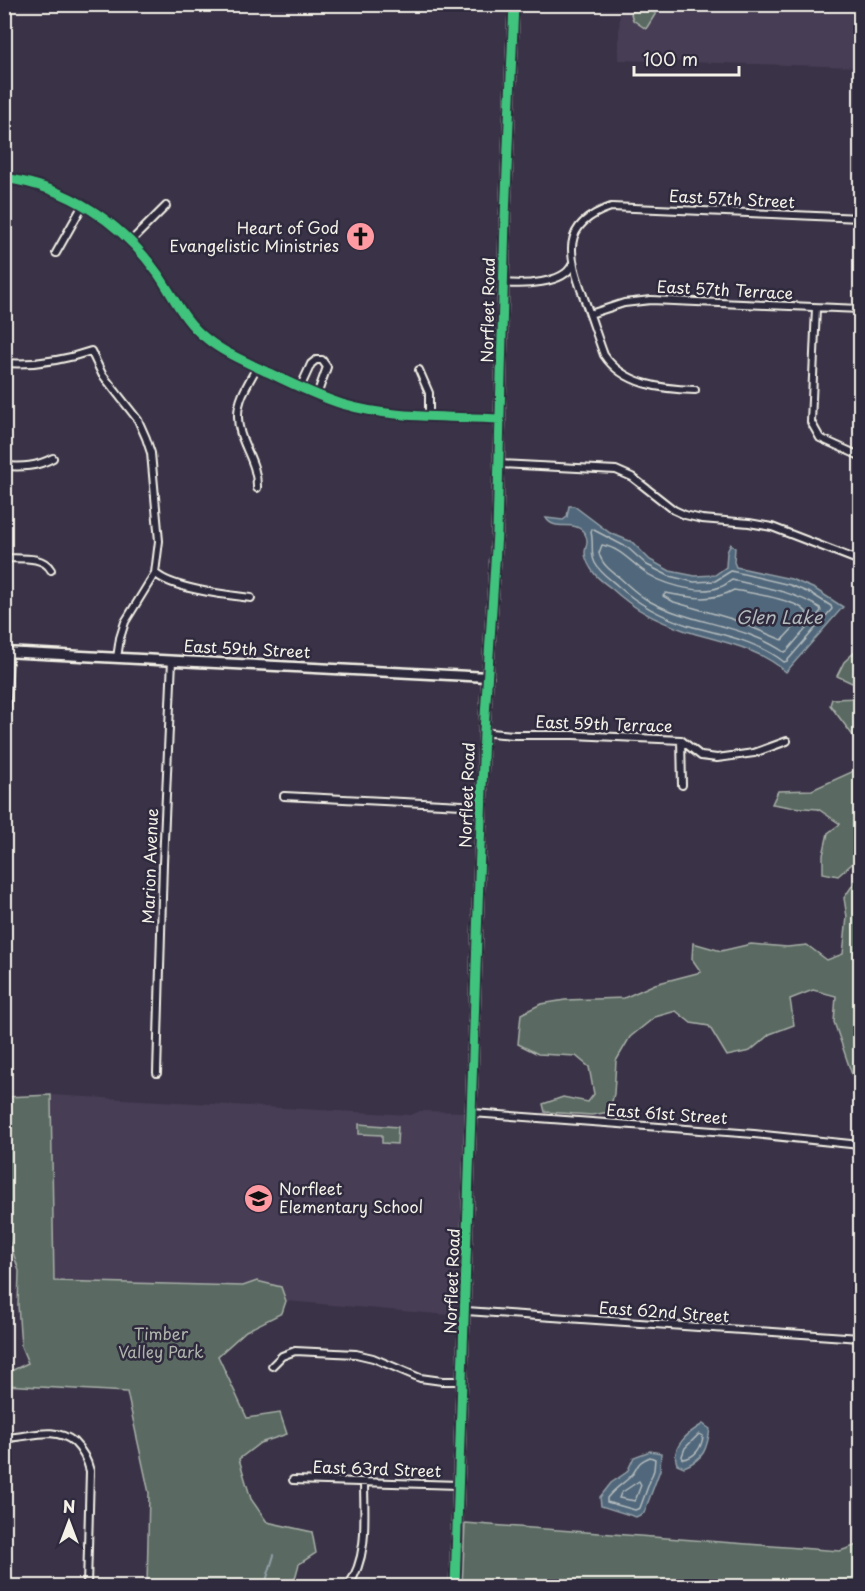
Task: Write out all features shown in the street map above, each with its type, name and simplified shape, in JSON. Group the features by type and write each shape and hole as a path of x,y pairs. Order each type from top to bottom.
{"street":[{"name":"Norfleet Road","path":"455,1587 484,731 499,464 505,218 514,4"},
{"path":"4,178 40,186 83,204 131,241 146,258 180,311 197,331 218,348 300,388 368,410 500,419"},
{"path":"56,253 83,204"},
{"path":"131,241 166,206"},
{"name":"East 57th Street","path":"572,265 571,255 575,235 581,224 594,213 611,207 861,218"},
{"path":"504,284 523,285 544,282 570,270 572,265"},
{"path":"572,265 604,355 619,373 654,386 673,390 695,390"},
{"name":"East 57th Terrace","path":"590,314 624,303 651,300 861,309"},
{"path":"816,308 811,422 820,438 861,456"},
{"path":"4,363 43,363 71,358 91,351 102,374 138,420 152,453 159,541 155,573 125,622 117,658"},
{"path":"300,388 311,363 322,360 327,367 317,395"},
{"path":"256,488 257,475 239,428 237,416 242,397 257,367"},
{"path":"419,370 429,393 429,415"},
{"path":"4,466 26,468 53,459"},
{"path":"499,464 616,470 632,477 674,510 685,515 702,519 749,522 772,527 861,561"},
{"path":"4,558 40,560 51,570"},
{"path":"155,573 169,581 202,591 250,598"},
{"path":"4,775 7,652"},
{"name":"East 59th Street","path":"7,652 488,677"},
{"name":"Marion Avenue","path":"158,1073 163,863 172,660"},
{"name":"East 59th Terrace","path":"484,731 490,734 681,740 702,756 717,758 754,753 787,741"},
{"path":"681,740 682,785"},
{"path":"284,796 482,806"},
{"name":"East 61st Street","path":"472,1113 861,1145"},
{"name":"East 62nd Street","path":"466,1311 861,1338"},
{"path":"272,1366 282,1356 295,1351 356,1354 420,1378 463,1381"},
{"path":"4,1438 55,1432 81,1448 90,1471 87,1587"},
{"name":"East 63rd Street","path":"293,1480 459,1485"},
{"path":"348,1587 359,1564 364,1540 364,1482"}],"shaded area":[{"path":"620,5 860,5 860,67 618,60"},
{"name":"Norfleet Elementary School","path":"51,1095 411,1115 420,1111 468,1112 460,1316 286,1301 281,1287 229,1291 161,1284 54,1281"}],"green space":[{"path":"637,4 656,13 646,29 633,20 631,14"},
{"path":"860,647 860,684 837,676 844,662"},
{"path":"860,698 860,857 838,876 823,873 823,855 828,833 840,824 818,809 772,804 778,791 812,790 852,772 859,763 857,741 830,705 832,699"},
{"path":"860,874 860,1098 834,1022 836,996 813,990 790,999 794,1025 770,1034 750,1051 727,1056 709,1026 691,1023 676,1011 655,1017 630,1037 616,1061 614,1094 609,1112 592,1115 545,1112 543,1104 563,1097 588,1102 594,1094 589,1067 576,1056 538,1054 518,1044 521,1014 541,1004 565,1000 624,998 655,984 701,972 692,959 693,943 721,951 751,944 787,947 807,945 827,960 843,954 847,917 844,898"},
{"name":"Timber Valley Park","path":"51,1095 54,1281 243,1286 257,1281 281,1287 286,1301 282,1313 246,1331 218,1356 247,1418 280,1413 287,1434 260,1443 239,1459 251,1499 267,1522 312,1532 316,1553 299,1564 293,1586 147,1586 149,1493 127,1392 5,1385 5,1370 13,1370 28,1363 21,1346 18,1305 19,1271 5,1228 5,1097"},
{"path":"359,1124 398,1127 397,1144 382,1143 382,1135 359,1134"},
{"path":"465,1523 840,1551 860,1544 860,1586 462,1586"}],"water":[{"name":"Glen Lake","path":"569,506 574,506 610,533 632,542 650,560 670,571 695,576 715,575 726,567 727,552 731,544 735,548 736,567 791,579 815,589 843,607 786,672 751,651 675,627 646,614 628,602 591,569 585,555 587,539 581,529 554,525 546,518 563,520 567,517"},
{"path":"703,1424 710,1429 700,1457 684,1467 677,1464 678,1446 692,1431"},
{"path":"650,1451 661,1453 660,1470 644,1513 636,1517 601,1506 600,1497 611,1483 627,1472 634,1457"}],"waterway":[{"path":"262,1586 266,1581 274,1555"}],"cycle path":[{"path":"455,1586 484,731 497,533 505,218 514,4"},
{"path":"4,178 50,189 91,210 110,223 143,255 192,325 221,349 243,361 323,397 361,409 400,415 500,419"}],"place":[{"name":"Heart of God Evangelistic Ministries","path":"360,237"},
{"name":"Norfleet Elementary School","path":"258,1198"}]}
